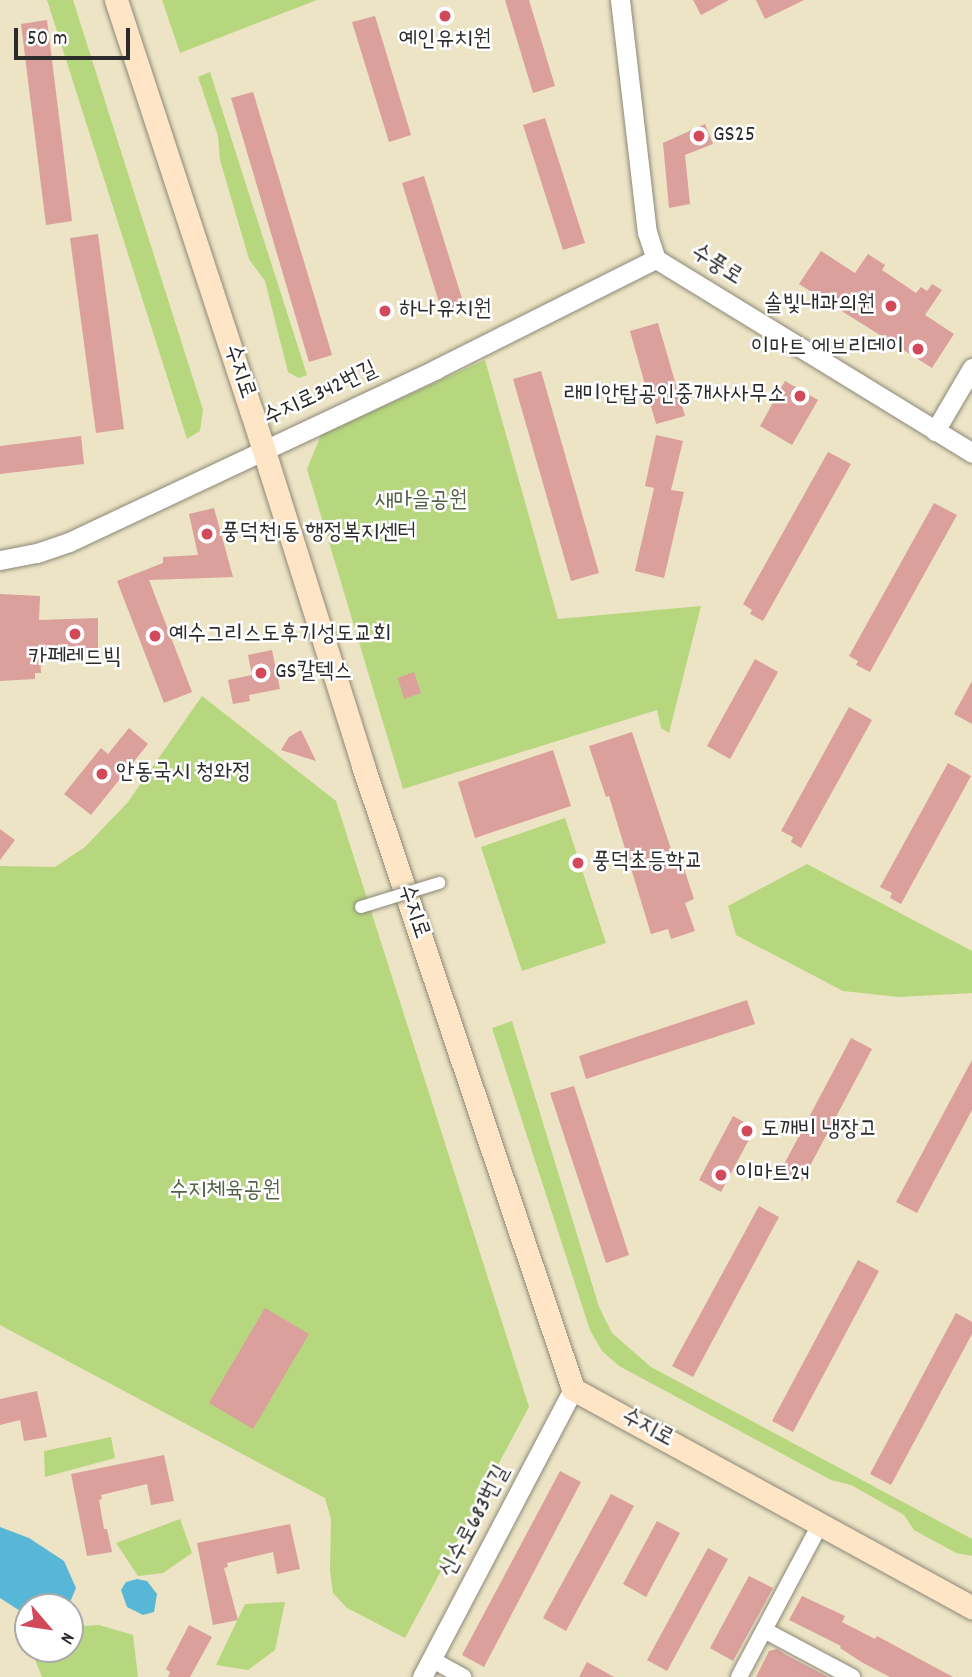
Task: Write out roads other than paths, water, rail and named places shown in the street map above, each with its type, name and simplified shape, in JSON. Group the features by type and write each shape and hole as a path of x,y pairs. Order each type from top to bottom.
{"main road":[{"name":"수지로","path":"116,0 263,449 367,779 573,1389 821,1522 972,1607"}],"street":[{"name":"수풍로","path":"621,0 647,232 656,259 972,453"},
{"name":"수지로342번길","path":"0,560 37,553 69,542 436,369 656,259"},
{"path":"935,431 972,368"},
{"path":"361,907 439,883"},
{"name":"신수로683번길","path":"422,1677 573,1389"},
{"path":"740,1677 821,1522"},
{"path":"764,1630 852,1677"},
{"path":"431,1659 463,1677"}],"water":[{"path":"0,1527 29,1538 64,1561 76,1588 74,1593 14,1593 14,1607 0,1598"},
{"path":"137,1579 147,1581 157,1594 154,1612 143,1615 127,1607 121,1590 126,1582"}],"place":[{"name":"예인유치원","path":"445,16"},
{"name":"GS25","path":"699,136"},
{"name":"솔빛내과의원","path":"891,306"},
{"name":"하나유치원","path":"385,311"},
{"name":"이마트 에브리데이","path":"918,349"},
{"name":"래미안탑공인중개사사무소","path":"800,396"},
{"name":"풍덕천1동 행정복지센터","path":"207,534"},
{"name":"카페레드빅","path":"75,634"},
{"name":"예수그리스도후기성도교회","path":"155,636"},
{"name":"GS칼텍스","path":"261,673"},
{"name":"안동국시 청와정","path":"102,774"},
{"name":"풍덕초등학교","path":"578,863"},
{"name":"도깨비 냉장고","path":"747,1131"},
{"name":"이마트24","path":"721,1175"}],"park label":[{"name":"새마을공원","path":"421,502"},
{"name":"수지체육공원","path":"225,1192"}]}
